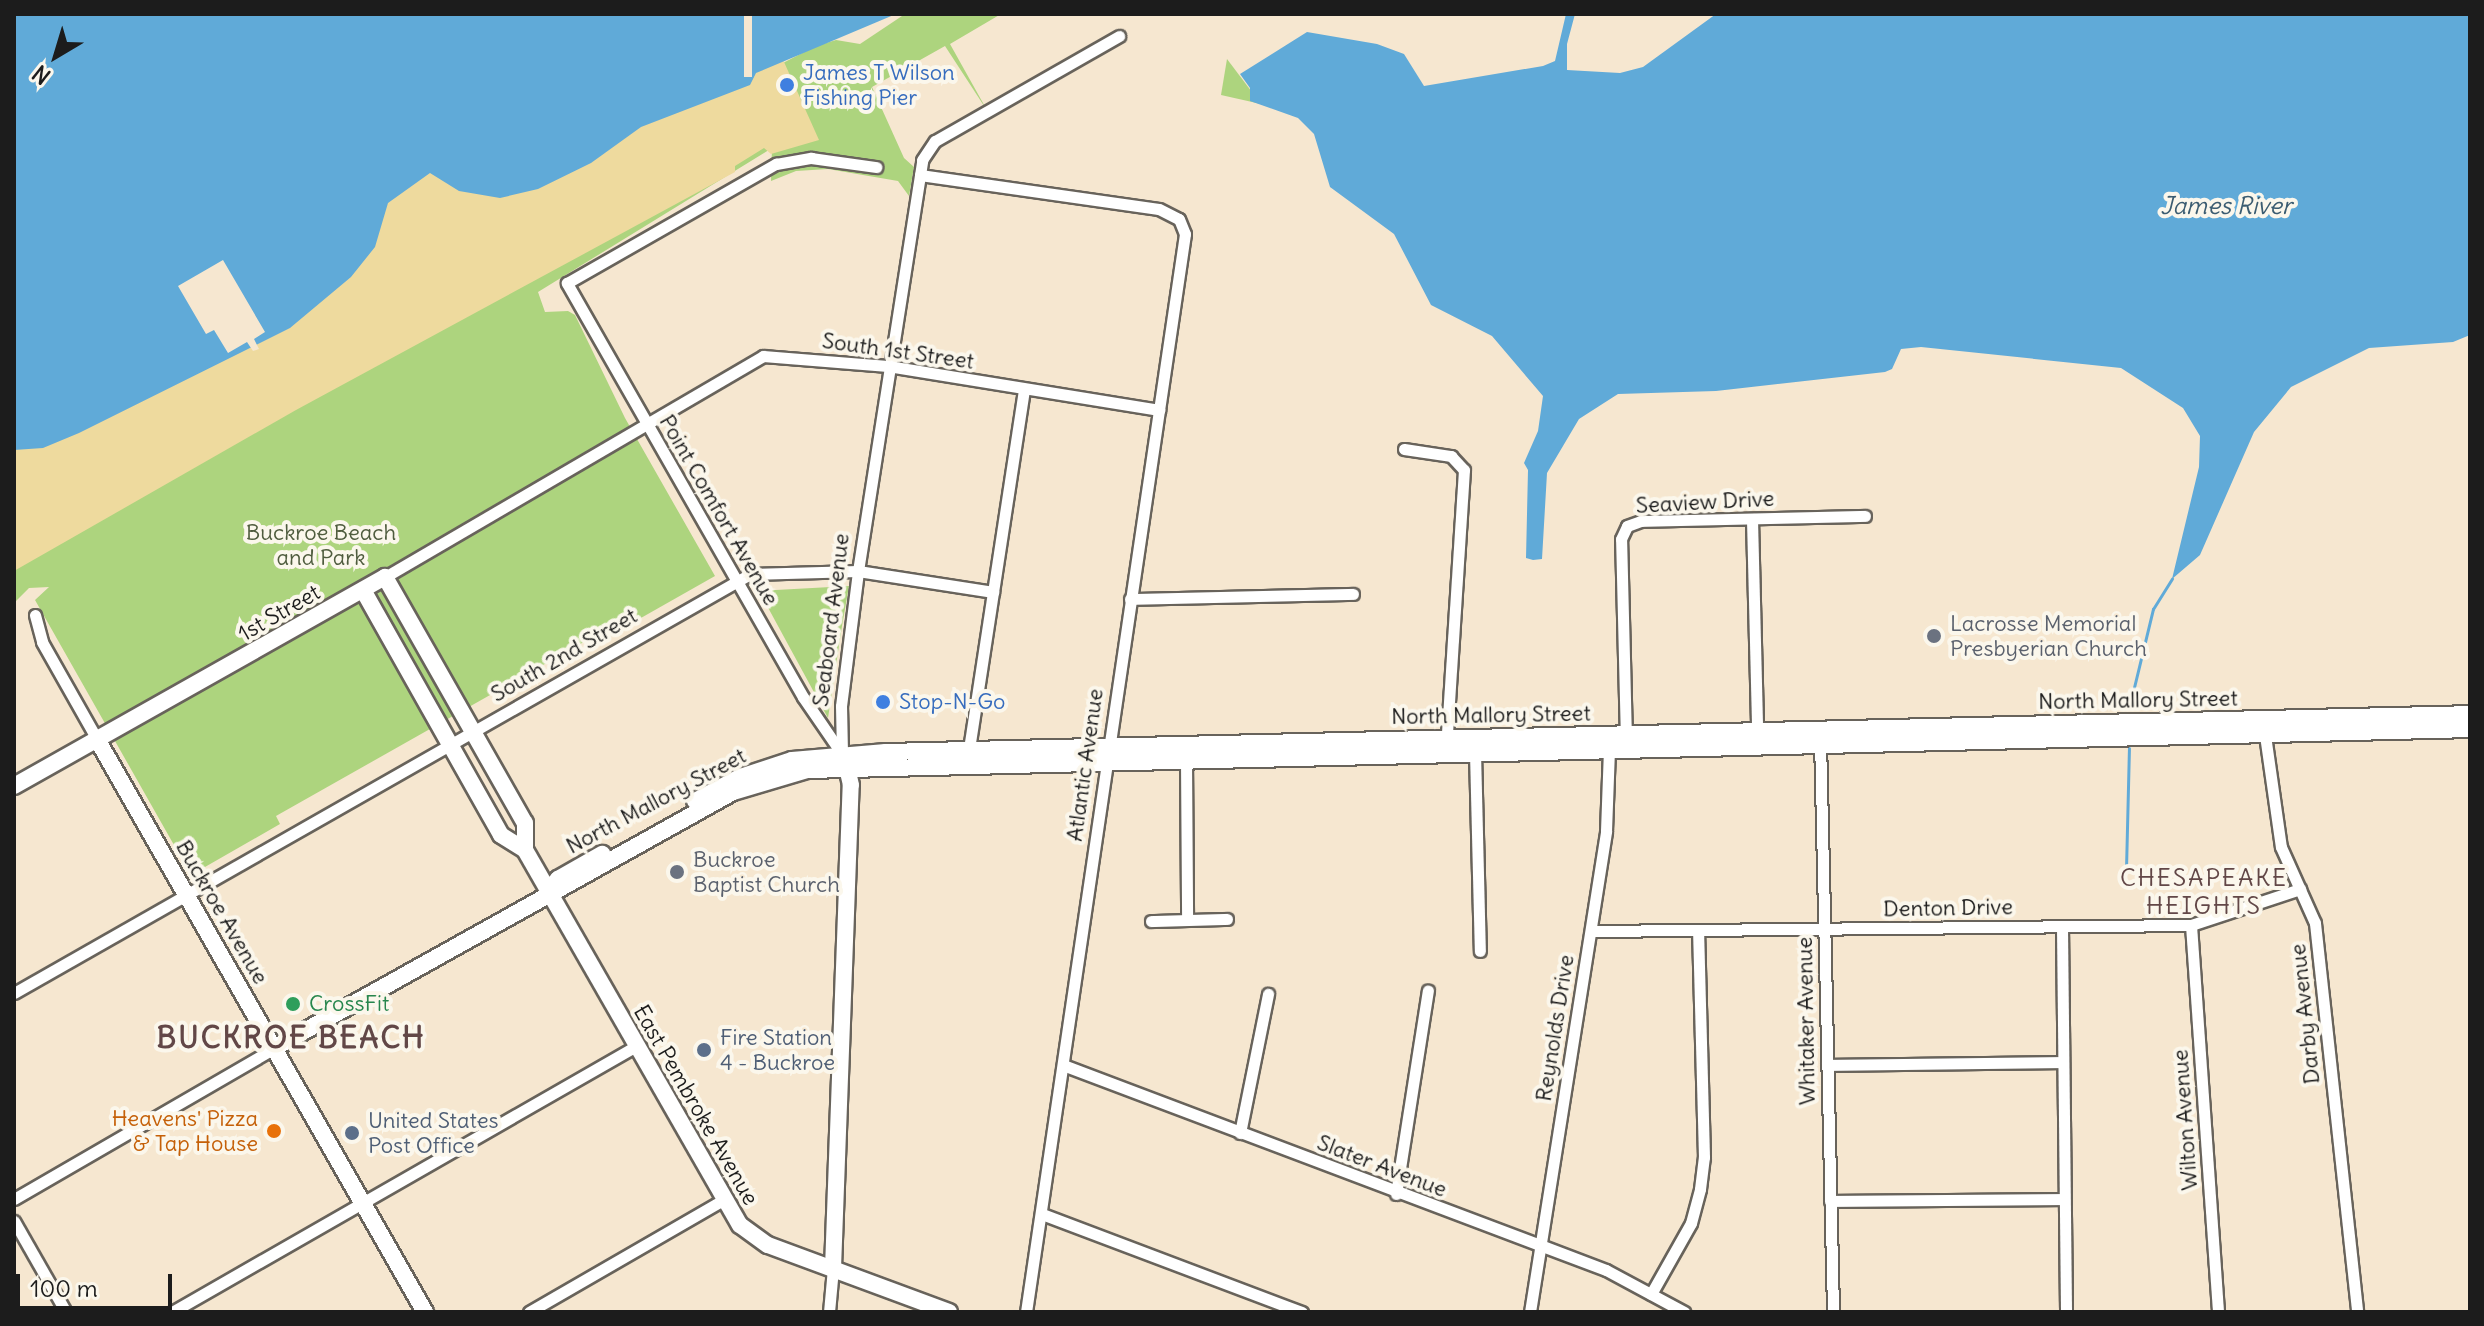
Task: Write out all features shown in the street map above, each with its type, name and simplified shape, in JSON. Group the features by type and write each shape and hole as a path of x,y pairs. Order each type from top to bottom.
{"main road":[{"name":"1st Street","path":"14,786 385,577"},
{"name":"East Pembroke Avenue","path":"385,577 525,823 525,850"},
{"name":"East Pembroke Avenue","path":"363,590 501,835 525,850 725,1199 752,1236 949,1312"},
{"name":"North Mallory Street","path":"274,1048 548,891 563,889 733,792 788,774 846,761 969,749 1186,760 1446,745 1475,752 1820,737 2264,726 2470,714"},
{"name":"North Mallory Street","path":"2264,726 2470,729"},
{"name":"North Mallory Street","path":"846,761 1446,745 1621,744 1757,731 1820,737"},
{"name":"Buckroe Avenue","path":"98,741 425,1312"},
{"name":"Seaboard Avenue","path":"833,1268 846,761"}],"street":[{"name":"Seaboard Avenue","path":"846,761 841,706 858,571 888,366 924,154 935,141 1119,36"},
{"name":"Point Comfort Avenue","path":"846,761 820,725 567,283 776,164 811,158 876,167"},
{"name":"Atlantic Avenue","path":"920,175 1159,209 1183,223 1159,410 1026,1312"},
{"name":"South 1st Street","path":"649,427 763,356 888,366 1159,410"},
{"path":"969,749 1024,390"},
{"name":"1st Street","path":"385,577 649,427"},
{"path":"1404,449 1451,456 1464,470 1446,745"},
{"name":"Seaview Drive","path":"1621,744 1623,532 1641,521 1865,516"},
{"path":"1752,519 1757,731"},
{"name":"South 2nd Street","path":"14,993 750,574 858,571 993,592"},
{"path":"1130,599 1353,594"},
{"name":"Buckroe Avenue","path":"35,615 42,642 98,741"},
{"name":"Darby Avenue","path":"2264,726 2281,847 2315,923 2357,1312"},
{"name":"Whitaker Avenue","path":"1820,737 1833,1312"},
{"name":"Reynolds Drive","path":"1530,1312 1621,744"},
{"path":"1475,752 1480,951"},
{"path":"1186,760 1187,919"},
{"name":"Denton Drive","path":"1591,931 2191,925 2300,889"},
{"path":"1151,921 1227,919"},
{"name":"Wilton Avenue","path":"2191,925 2218,1312"},
{"path":"2062,927 2061,1062 2066,1312"},
{"path":"1651,1294 1691,1223 1701,1179 1698,930"},
{"path":"1396,1194 1428,990"},
{"path":"1240,1133 1268,994"},
{"path":"172,1312 636,1046"},
{"name":"North Mallory Street","path":"14,1199 274,1048"},
{"path":"1827,1065 2061,1062"},
{"name":"Slater Avenue","path":"1063,1065 1396,1194 1606,1270 1684,1312"},
{"path":"529,1312 725,1199"},
{"path":"1830,1201 2063,1199"},
{"path":"1042,1214 1302,1312"},
{"path":"14,1221 66,1312"},
{"name":"Seaboard Avenue","path":"829,1312 833,1268"}],"green space":[{"name":"Buckroe Beach and Park","path":"905,14 1001,14 950,44 988,112 945,46 872,87 904,158 914,167 909,196 898,181 828,169 796,171 771,181 772,148 538,292 545,312 568,311 575,315 625,418 715,576 625,627 621,621 276,816 280,824 191,875 35,600 49,587 29,588 14,603 14,458 816,46 836,40 860,44"},
{"path":"1227,59 1261,104 1221,95"},
{"path":"849,586 842,626 828,718 759,591"}],"sand":[{"path":"767,24 819,140 771,154 764,148 735,166 735,172 296,410 14,571 14,394 180,276"}],"water":[{"path":"14,14 896,14 756,73 750,85 641,127 591,163 538,189 500,198 459,191 430,173 388,203 375,247 351,277 290,328 79,433 43,448 14,450"},
{"name":"James River","path":"1566,14 1575,14 1567,44 1567,70 1620,73 1643,67 1716,14 2470,14 2470,335 2453,342 2369,348 2291,387 2254,432 2200,555 2172,579 2199,467 2200,436 2183,408 2121,368 1921,347 1901,349 1892,369 1885,372 1716,391 1618,394 1579,419 1547,473 1542,559 1526,558 1528,470 1524,463 1538,431 1543,396 1492,336 1431,305 1394,234 1330,187 1314,134 1298,118 1250,101 1250,88 1240,74 1307,32 1377,44 1404,54 1424,86 1543,66 1555,61"}],"pier":[{"path":"744,14 752,14 752,77 744,77"},
{"path":"223,260 265,332 254,339 259,349 253,351 247,342 228,353 214,330 206,334 178,286"}],"waterway":[{"path":"2129,708 2153,609 2172,579"},
{"path":"2126,869 2129,748"}],"place":[{"name":"James T Wilson Fishing Pier","path":"787,85"},
{"name":"Lacrosse Memorial Presbyerian Church","path":"1934,636"},
{"name":"Stop-N-Go","path":"883,702"},
{"name":"Buckroe Baptist Church","path":"677,872"},
{"name":"CrossFit","path":"293,1004"},
{"name":"Fire Station 4 - Buckroe","path":"704,1050"},
{"name":"Heavens' Pizza & Tap House","path":"274,1131"},
{"name":"United States Post Office","path":"352,1133"}],"district":[{"name":"CHESAPEAKE HEIGHTS","path":"2204,892"},
{"name":"BUCKROE BEACH","path":"291,1037"}]}
